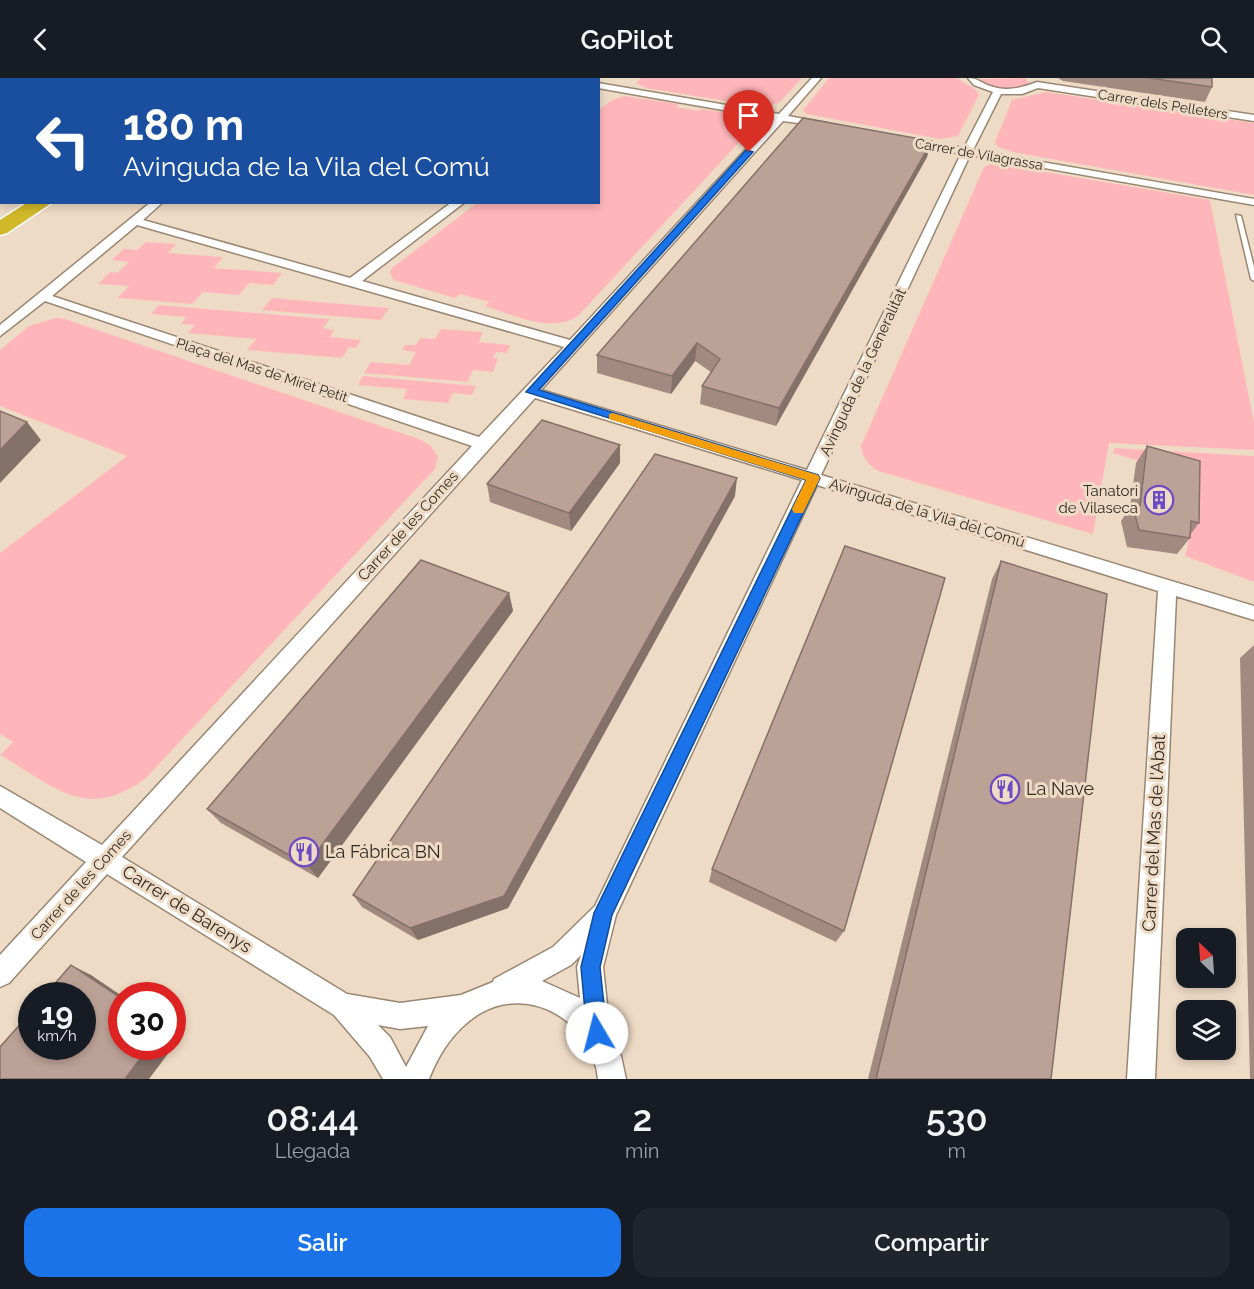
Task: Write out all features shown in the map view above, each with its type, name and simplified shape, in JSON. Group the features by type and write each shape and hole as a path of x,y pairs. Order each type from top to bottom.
{"highway":[{"path":"0,229 40,204"}],"street":[{"path":"600,98 626,78"},
{"name":"Carrer de les Comes","path":"0,974 817,78"},
{"path":"972,78 981,86 999,90"},
{"name":"Carrer dels Pelleters","path":"999,90 1028,90 1035,82 1254,118"},
{"path":"600,85 839,128"},
{"name":"Avinguda de la Generalitat","path":"597,1033 591,967 604,913 967,152 999,90"},
{"name":"Carrer de Vilagrassa","path":"897,139 1254,202"},
{"path":"0,332 155,204"},
{"path":"353,282 457,204"},
{"path":"134,221 573,345"},
{"name":"Plaça del Mas de Miret Petit","path":"41,296 483,444"},
{"name":"Avinguda de la Vila del Comú","path":"531,392 1254,613"},
{"name":"Carrer del Mas de l'Abat","path":"1141,1079 1167,586"},
{"name":"Carrer de Barenys","path":"0,796 343,1006 380,1047 398,1079"},
{"name":"Avinguda de la Generalitat","path":"475,1003 562,957 604,913"},
{"path":"415,1079 431,1044 454,1017 475,1003 513,989 546,992 575,1007 597,1033 613,1076"},
{"name":"Carrer de Barenys","path":"343,1006 400,1016 475,1003"}],"lane":[{"path":"1238,216 1254,279"}],"shaded area":[{"path":"641,78 802,78 779,103 762,107 646,88 636,83"},
{"path":"829,78 957,78 976,90 979,95 958,136 940,139 806,114 803,110"},
{"path":"1025,78 1029,83 1011,89 991,85 980,79"},
{"path":"1046,92 1254,123 1254,195 1012,152 998,147 995,142 1012,100"},
{"path":"624,96 679,104 676,107 747,116 757,123 578,316 567,321 544,323 532,321 485,306 489,302 460,294 455,298 393,280 390,272 392,268 476,204 600,204 600,109 612,100"},
{"path":"993,163 1210,200 1254,423 1254,450 1109,443 1093,534 878,471 869,464 861,446 984,167"},
{"path":"146,242 176,244 168,253 223,257 214,268 282,273 273,285 249,283 239,295 203,292 192,304 117,298 129,286 98,284 110,272 117,273 129,262 112,260 124,249 137,250"},
{"path":"272,298 389,308 381,320 262,310"},
{"path":"159,305 330,319 323,328 334,330 330,337 361,340 356,348 349,347 342,358 247,350 256,339 188,333 195,325 181,324 186,317 151,314"},
{"path":"56,318 65,319 419,439 430,445 438,456 435,469 145,779 124,792 105,798 70,795 54,788 0,755 13,742 0,734 0,553 127,456 0,406 0,350 29,326"},
{"path":"441,329 483,332 479,342 510,345 507,353 496,352 493,358 498,358 493,372 473,370 467,382 364,373 371,362 409,365 416,352 402,350 405,345 416,345 420,338 435,339"},
{"path":"363,376 476,386 472,395 453,393 448,403 403,399 407,389 358,385"},
{"path":"1114,448 1254,456 1254,582 1185,556 1189,539 1191,476 1113,453"}],"building":[{"path":"1149,78 1212,78 1212,87"},
{"path":"803,118 932,141 779,408 702,386 720,359 697,343 672,376 597,355"},
{"path":"0,411 27,422 0,450"},
{"path":"542,420 620,445 569,513 487,484"},
{"name":"Tanatori de Vilaseca","path":"1147,446 1200,461 1199,523 1191,521 1190,538 1139,530 1132,504 1140,506"},
{"path":"655,454 737,478 504,896 410,928 353,895"},
{"path":"845,546 945,578 844,931 712,869"},
{"path":"421,560 509,593 307,865 207,809"},
{"path":"1001,561 1107,594 1051,1079 876,1079"},
{"path":"71,965 108,990 108,1060 139,1060 125,1079 0,1079 0,1047 18,1027 18,1060 96,1060 96,982 56,982"}],"slow traffic":[{"path":"613,417 813,478 798,509"}],"place":[{"name":"Tanatori de Vilaseca","path":"1159,500"},
{"name":"La Nave","path":"1005,789"},
{"name":"La Fábrica BN","path":"304,852"}],"route":[{"path":"597,1033 591,989 591,967 604,913 813,478 531,392 749,152"}]}
